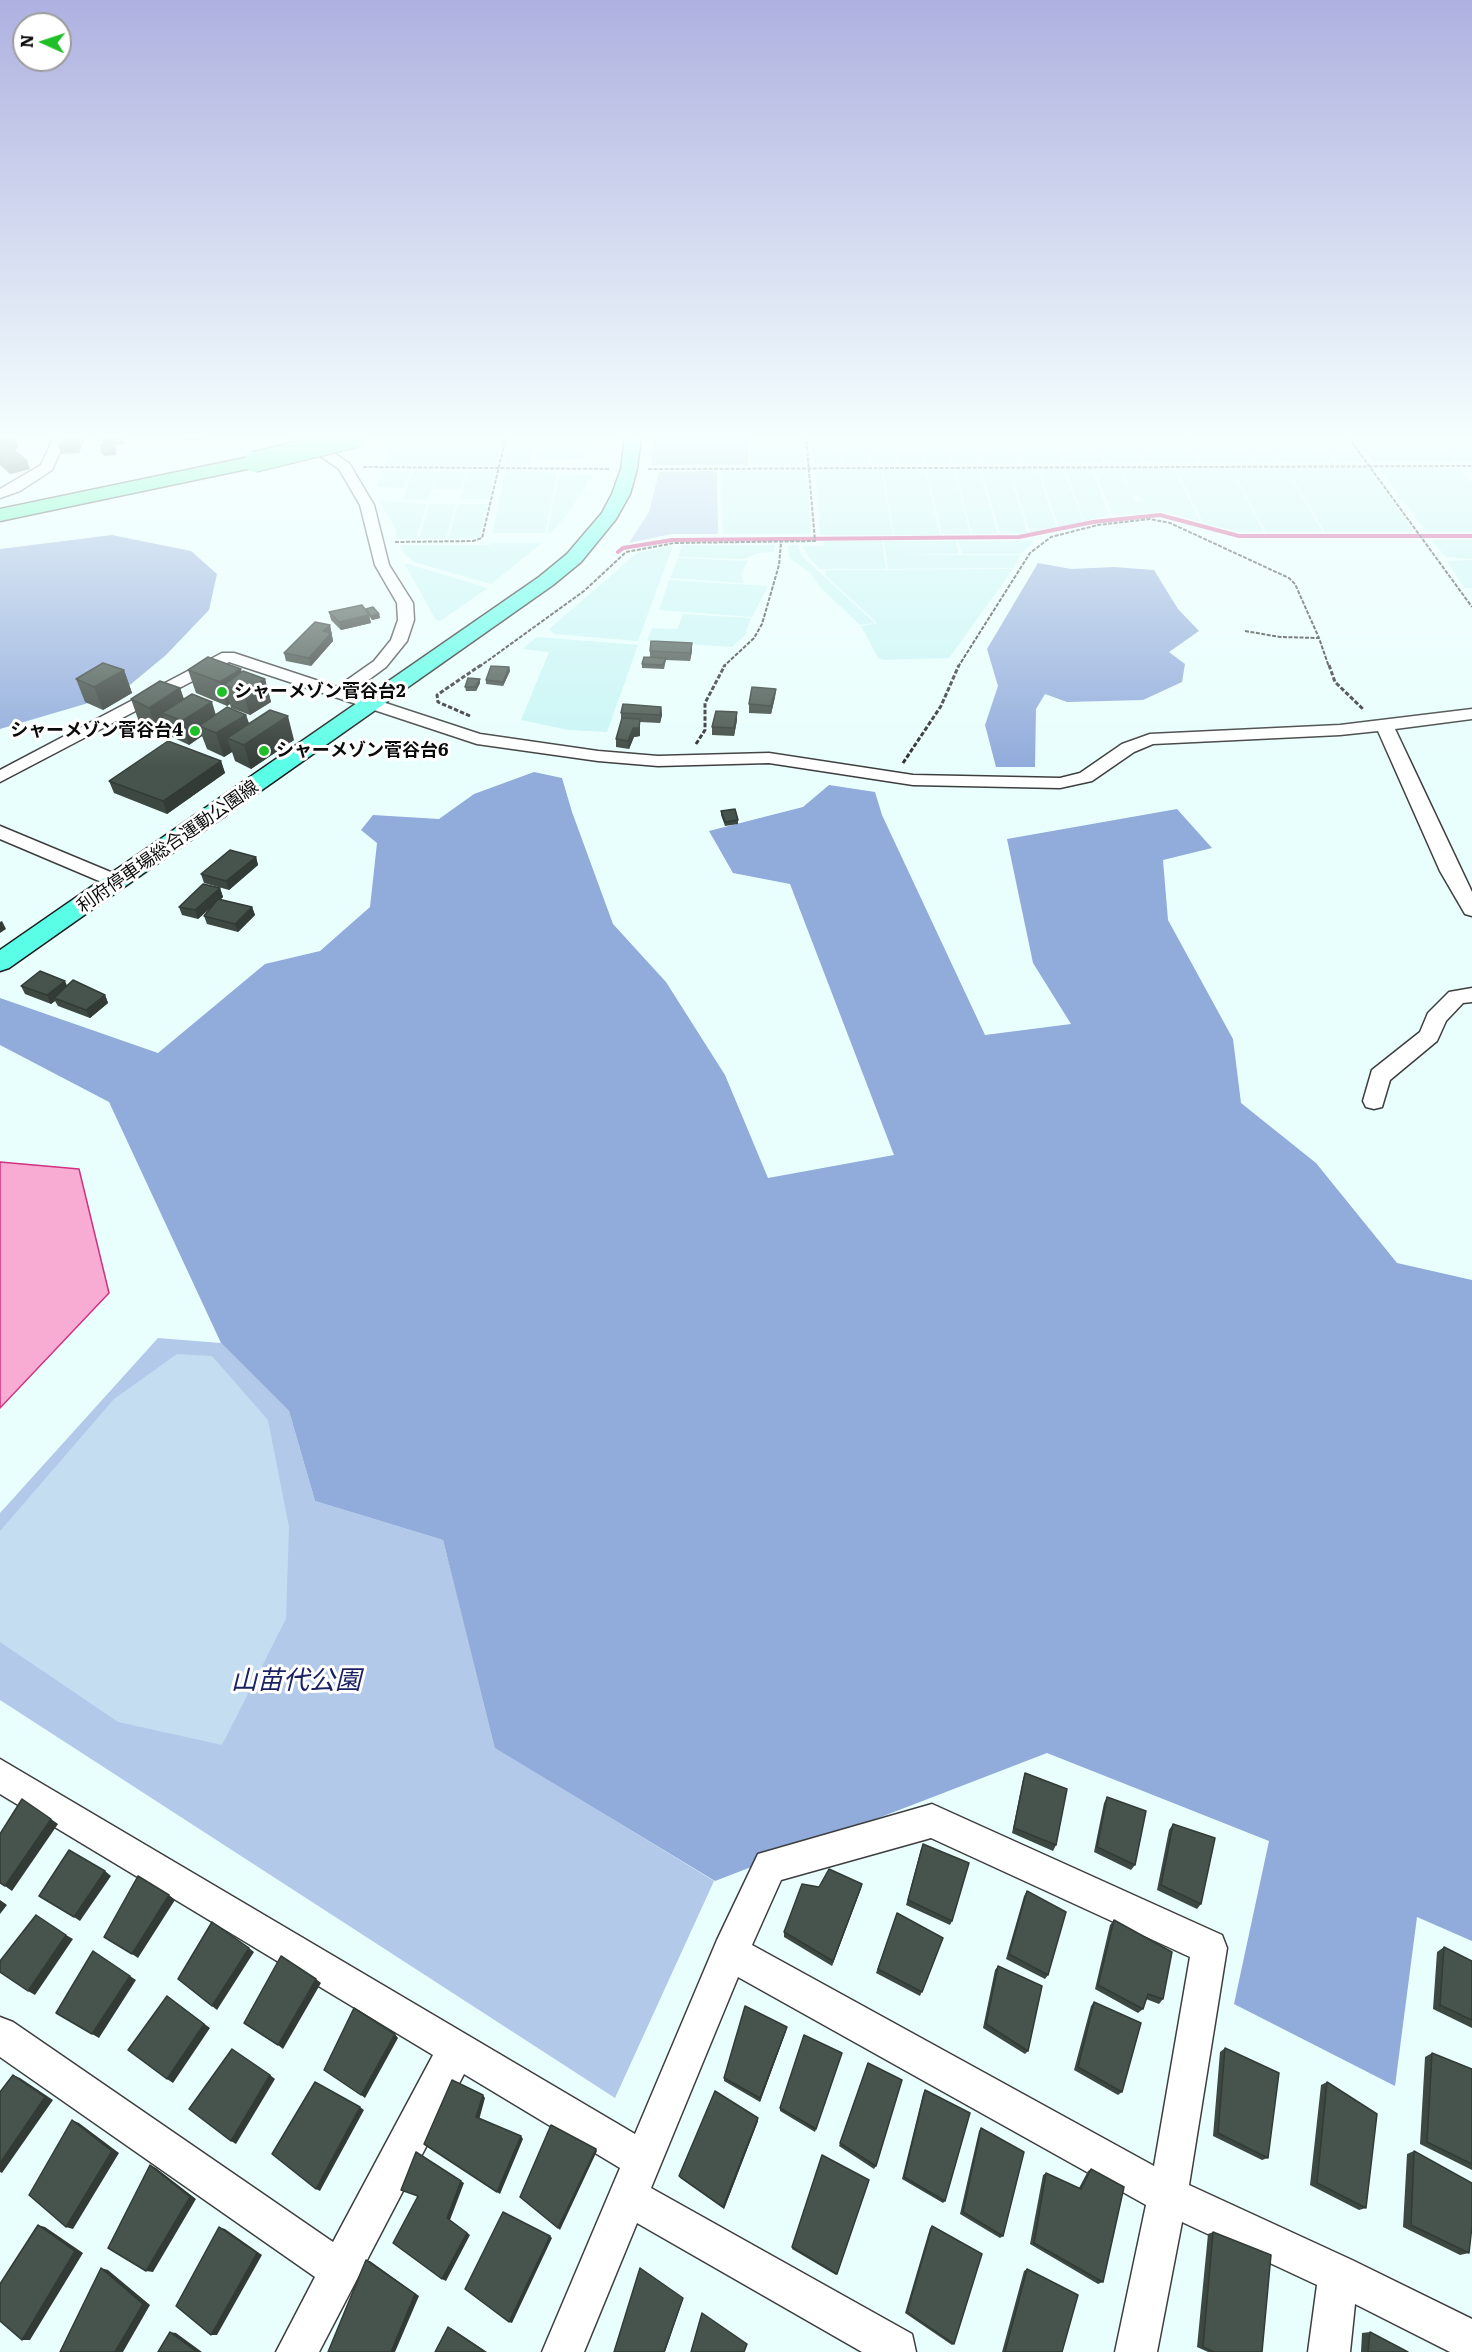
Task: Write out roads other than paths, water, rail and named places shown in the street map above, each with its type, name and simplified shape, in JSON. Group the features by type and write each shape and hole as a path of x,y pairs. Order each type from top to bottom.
{"main road":[{"name":"利府停車場総合運動公園線","path":"0,962 517,604 574,558 583,547"}],"street":[{"path":"340,693 380,664 399,641 406,620 405,603 382,565 376,547"},
{"path":"0,777 228,656 477,739 598,756 658,761 769,758 892,779 1060,783 1086,777 1128,748 1150,739 1330,731 1472,714"},
{"path":"1384,725 1402,760 1450,871 1472,910"},
{"path":"0,832 118,882"},
{"path":"1374,1101 1380,1076 1429,1036 1436,1018 1457,997 1472,995"},
{"path":"0,1775 644,2160"},
{"path":"563,2352 730,1953 770,1866 932,1821 1209,1948 1168,2195 1136,2352"},
{"path":"730,1953 1168,2195 1338,2274 1472,2341"},
{"path":"0,2035 340,2271"},
{"path":"297,2352 457,2049"},
{"path":"628,2197 897,2349"},
{"path":"1329,2352 1338,2274"}],"waterway":[{"path":"618,552 631,547"}],"place":[{"name":"シャーメゾン菅谷台2","path":"222,692"},
{"name":"シャーメゾン菅谷台4","path":"195,731"},
{"name":"シャーメゾン菅谷台6","path":"264,751"}],"park label":[{"name":"山苗代公園","path":"296,1681"}]}
